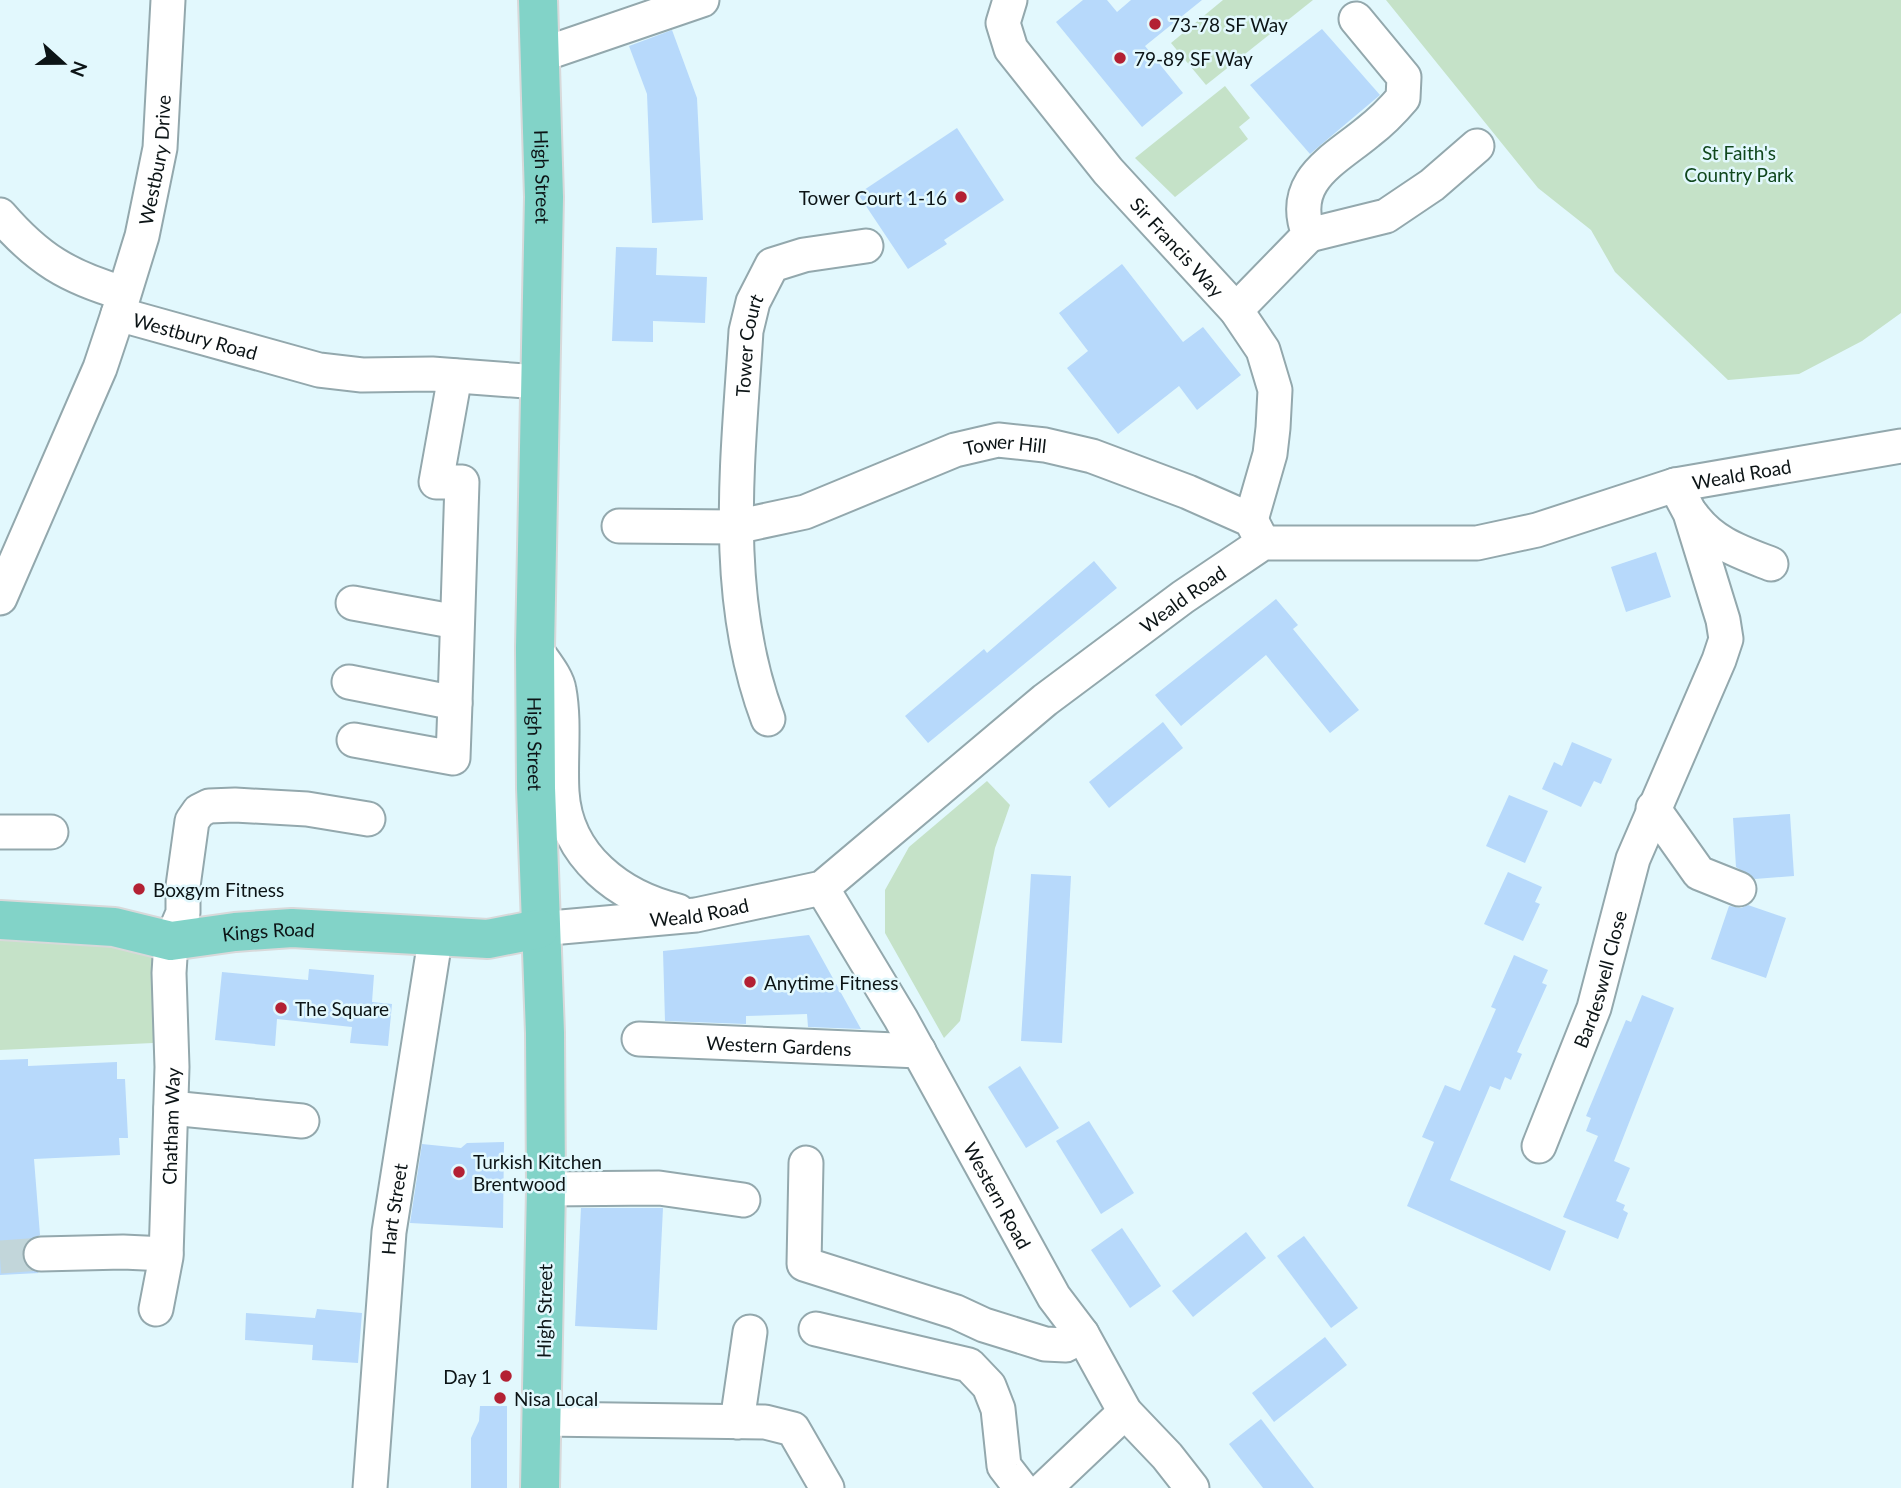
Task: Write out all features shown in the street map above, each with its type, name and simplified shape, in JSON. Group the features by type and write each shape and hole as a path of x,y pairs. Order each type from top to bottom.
{"main road":[{"name":"High Street","path":"538,0 544,197 535,648 539,929 545,1033 546,1189 540,1488"},
{"name":"Kings Road","path":"0,920 114,928 171,941 235,932 292,928 488,939 539,929"}],"street":[{"name":"Westbury Drive","path":"120,303 142,236 160,148 168,0"},
{"path":"541,55 702,0"},
{"name":"Sir Francis Way","path":"1010,0 1003,23 1011,49 1108,171 1236,310 1263,350 1275,390 1270,454 1257,531"},
{"path":"1309,235 1304,208 1314,175 1366,134 1403,98 1404,78 1356,19"},
{"path":"1236,310 1309,235 1387,216 1432,185 1477,146"},
{"path":"0,215 47,261 120,303"},
{"name":"Tower Court","path":"735,527 746,331 761,283 772,265 785,259 866,246"},
{"name":"Westbury Road","path":"0,598 100,368 120,303 319,370 362,375 455,376 539,383"},
{"path":"354,740 453,758 462,482 436,482 455,376"},
{"name":"Tower Hill","path":"620,526 735,527 805,512 955,450 998,440 1045,445 1092,456 1257,531"},
{"name":"Weald Road","path":"539,929 696,915 822,888 1045,700 1183,597 1257,531 1478,542 1683,499 1901,446"},
{"path":"1683,499 1702,528 1718,541 1771,564"},
{"name":"Bardeswell Close","path":"1539,1146 1594,1008 1633,859 1653,808 1710,683 1726,639 1723,620 1683,499"},
{"path":"735,527 742,617 759,696 768,719"},
{"path":"353,603 457,622"},
{"path":"535,648 559,687 562,796 579,845 603,876 618,887 663,907 696,915"},
{"path":"349,682 455,703"},
{"name":"Chatham Way","path":"156,1309 166,1254 171,1108 171,941 183,913 183,886 192,821 199,811 209,806 307,810 368,819"},
{"path":"1653,808 1699,873 1739,889"},
{"path":"0,832 51,832"},
{"name":"Western Road","path":"822,888 919,1051 1054,1297 1082,1334 1125,1412 1192,1488"},
{"name":"Hart Street","path":"370,1488 389,1232 436,934"},
{"name":"Western Gardens","path":"639,1039 919,1051"},
{"path":"171,1108 302,1121"},
{"path":"806,1163 804,1264 956,1312 984,1325 1045,1344 1066,1345 1082,1334"},
{"path":"546,1189 659,1188 743,1200"},
{"path":"41,1254 166,1254"},
{"path":"816,1329 969,1365 989,1385 999,1409 1004,1466 1021,1488"},
{"path":"750,1332 751,1422"},
{"path":"1045,1488 1125,1412"},
{"path":"542,1419 751,1422 793,1429 827,1488"}],"green space":[{"path":"1223,0 1313,0 1206,85 1171,43"},
{"name":"St Faith's Country Park","path":"1386,0 1901,0 1901,313 1862,341 1799,374 1728,380 1615,272 1591,230 1538,188"},
{"path":"1225,86 1250,118 1239,127 1248,139 1175,197 1135,158"},
{"path":"987,781 1010,805 995,848 960,1021 944,1038 885,933 885,890 909,847"},
{"path":"0,920 152,955 172,1021 175,1042 0,1050"}],"building":[{"name":"79-89 SF Way","path":"1083,0 1107,0 1117,12 1131,0 1202,0 1145,46 1183,93 1142,127 1056,22"},
{"path":"1322,29 1380,95 1310,154 1250,85"},
{"path":"672,30 697,98 703,220 652,223 647,94 629,46"},
{"name":"Tower Court 1-16","path":"957,128 1004,200 944,240 947,244 908,269 858,194"},
{"path":"616,247 657,248 656,275 707,277 705,323 653,321 653,342 612,341"},
{"path":"1122,264 1183,342 1203,327 1241,375 1197,410 1179,386 1118,434 1067,368 1088,351 1059,313"},
{"path":"1656,552 1671,597 1626,612 1611,567"},
{"path":"1094,561 1117,588 928,743 905,716 984,649 987,653"},
{"path":"1276,599 1298,625 1293,629 1359,710 1330,733 1266,655 1181,726 1155,695"},
{"path":"1163,722 1183,748 1109,808 1089,782"},
{"path":"1572,742 1612,759 1601,784 1594,781 1581,807 1542,789 1554,762 1562,766"},
{"path":"1509,795 1548,811 1525,863 1486,846"},
{"path":"1790,814 1794,876 1755,879 1736,867 1733,818"},
{"path":"1508,872 1542,887 1535,902 1540,904 1523,941 1484,924"},
{"path":"1031,874 1071,876 1062,1043 1021,1041"},
{"path":"1748,905 1786,918 1766,978 1711,959 1729,906 1741,908"},
{"name":"Anytime Fitness","path":"809,935 861,1029 808,1027 807,1014 746,1016 746,1024 665,1021 663,951"},
{"path":"1514,955 1548,970 1542,983 1547,985 1517,1052 1522,1054 1511,1080 1505,1077 1500,1090 1490,1086 1450,1180 1566,1231 1550,1271 1407,1206 1434,1142 1422,1137 1445,1085 1460,1091 1496,1009 1491,1007"},
{"name":"The Square","path":"309,969 374,975 372,1002 392,1004 388,1046 350,1043 352,1027 277,1019 275,1046 215,1040 222,972 308,980"},
{"path":"1642,995 1674,1008 1614,1161 1630,1168 1616,1201 1625,1205 1623,1210 1628,1213 1618,1239 1563,1217 1598,1136 1586,1131 1591,1118 1586,1116 1626,1020 1631,1022"},
{"path":"28,1059 28,1066 117,1062 117,1079 125,1079 128,1138 119,1138 120,1155 34,1159 40,1235 24,1244 22,1255 25,1265 39,1273 0,1275 0,1060"},
{"path":"1020,1066 1059,1128 1026,1148 988,1087"},
{"path":"1089,1121 1134,1193 1101,1214 1056,1141"},
{"name":"Turkish Kitchen Brentwood","path":"504,1142 503,1228 410,1223 422,1144 461,1148 467,1143"},
{"path":"581,1208 663,1208 657,1330 575,1326"},
{"path":"1122,1228 1161,1286 1130,1308 1091,1250"},
{"path":"1246,1232 1266,1258 1193,1317 1172,1291"},
{"path":"1304,1236 1358,1308 1331,1328 1277,1256"},
{"path":"317,1309 362,1313 358,1363 312,1360 313,1345 245,1340 246,1313 315,1318"},
{"path":"1325,1337 1347,1365 1274,1422 1252,1393"},
{"path":"480,1406 507,1406 507,1488 471,1488 471,1438 479,1421"},
{"path":"1261,1419 1314,1488 1263,1488 1229,1444"}],"tunnel":[{"path":"0,1257 41,1254"}],"place":[{"name":"73-78 SF Way","path":"1155,24"},
{"name":"79-89 SF Way","path":"1120,58"},
{"name":"Tower Court 1-16","path":"961,197"},
{"name":"Boxgym Fitness","path":"139,889"},
{"name":"Anytime Fitness","path":"750,982"},
{"name":"The Square","path":"281,1008"},
{"name":"Turkish Kitchen Brentwood","path":"459,1172"},
{"name":"Day 1","path":"506,1376"},
{"name":"Nisa Local","path":"500,1398"}]}
